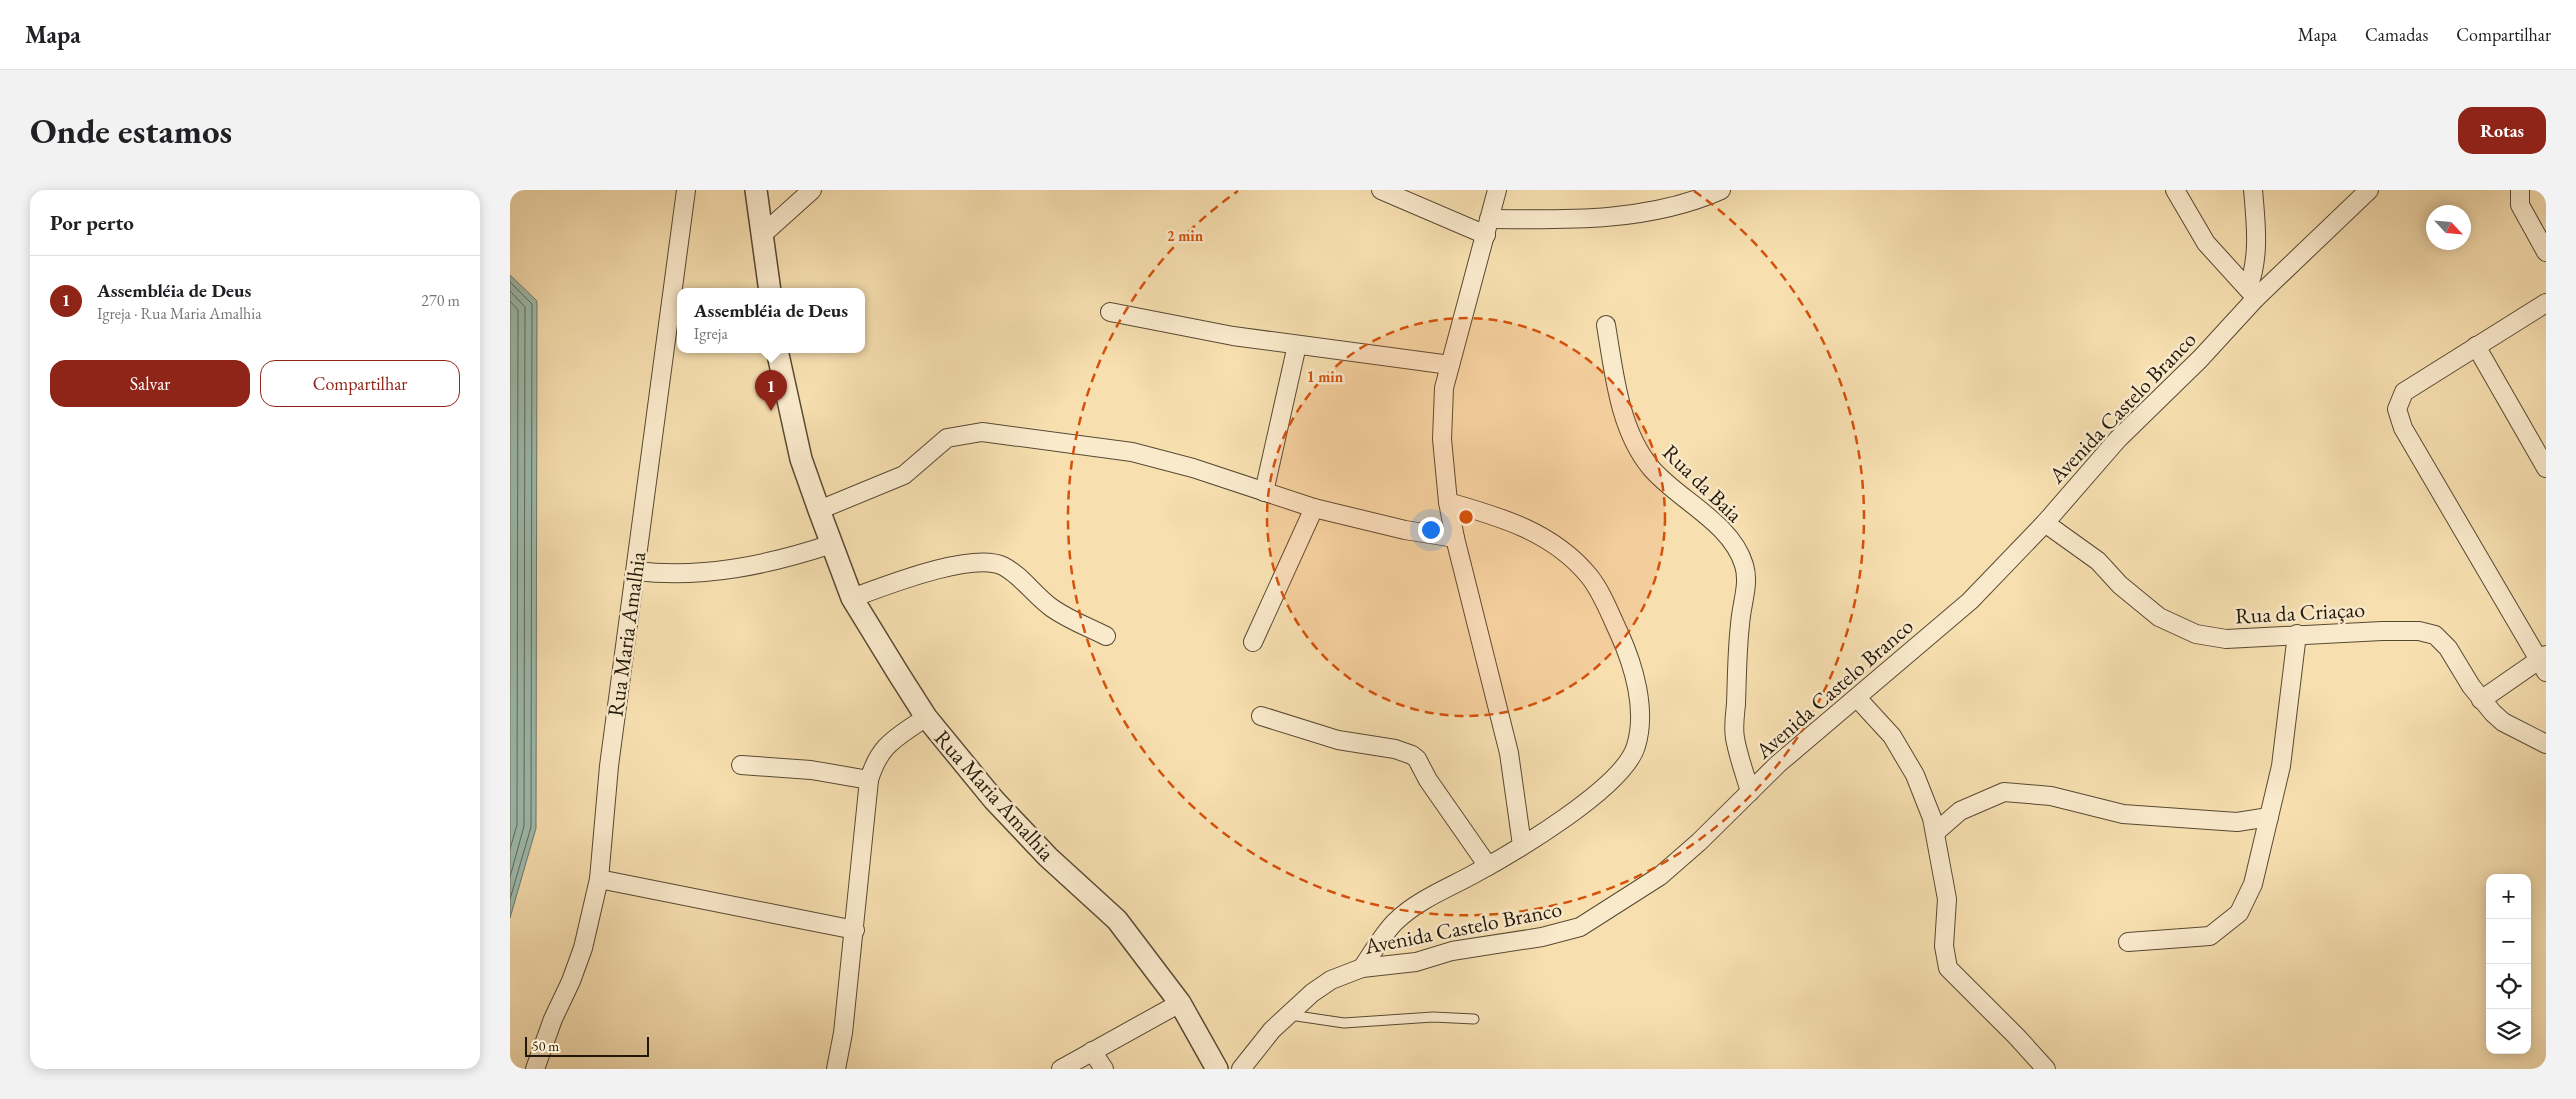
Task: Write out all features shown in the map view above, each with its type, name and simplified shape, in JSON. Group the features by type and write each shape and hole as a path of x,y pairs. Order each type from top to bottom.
{"street":[{"name":"Rua Maria Amalhia","path":"535,1069 550,1025 571,981 583,948 599,879 609,766 686,190"},
{"path":"756,190 770,288"},
{"path":"763,234 812,190"},
{"path":"1381,190 1490,207 1538,220 1651,212 1721,190"},
{"path":"2175,190 2206,243 2252,293"},
{"path":"2252,293 2256,244 2253,190"},
{"name":"Avenida Castelo Branco","path":"1241,1069 1272,1030 1312,993 1331,980 1362,968 1416,962 1452,951 1542,937 1580,927 1660,876 1778,764 1858,699 1970,601 2045,523 2118,439 2200,359 2252,293 2369,190"},
{"path":"2520,190 2520,205 2546,252"},
{"path":"1490,207 1444,388 1442,422 1448,502 1455,538 1509,753 1522,845"},
{"path":"2481,700 2544,662 2398,418 2399,401 2404,392 2546,302"},
{"path":"1110,312 1297,346 1450,365"},
{"name":"Rua da Baia","path":"1606,325 1615,380 1625,416 1636,444 1650,466 1674,491 1722,529 1744,564 1746,582 1740,624 1734,736 1750,792"},
{"path":"1264,492 1297,346"},
{"path":"2476,346 2546,468"},
{"name":"Rua Maria Amalhia","path":"778,353 800,459 852,598 926,717 994,800 1048,857 1117,920 1180,1003 1217,1069"},
{"path":"819,510 904,475 947,438 982,432 1132,452 1193,468 1314,508 1405,530 1455,538"},
{"path":"1362,968 1395,922 1426,899 1488,866 1585,804 1619,774 1636,748 1641,723 1635,674 1606,605 1590,577 1573,559 1550,540 1508,519 1448,502"},
{"path":"1253,642 1314,508"},
{"name":"Rua da Criaçao","path":"2045,523 2098,561 2120,585 2159,617 2182,629 2226,639 2382,631 2419,631 2435,635 2448,648 2481,700 2503,722 2546,744"},
{"path":"636,571 682,574 722,571 802,554 832,544"},
{"path":"852,598 962,563 990,563 1002,566 1052,608 1067,618 1106,636"},
{"path":"2128,942 2210,936 2239,913 2253,884 2281,766 2297,634"},
{"path":"1858,699 1892,736 1915,775 1936,832 1947,899 1944,954 1948,968 2018,1036 2046,1069"},
{"path":"1261,716 1338,740 1395,749 1412,756 1417,760 1428,780 1488,866"},
{"path":"836,1069 854,930 870,780 874,762 884,748 926,717"},
{"path":"741,765 811,770 870,780"},
{"path":"1936,832 1960,811 2004,792 2051,796 2123,814 2237,822 2269,817"},
{"path":"599,879 854,930"},
{"path":"1061,1069 1180,1003"},
{"path":"1092,1051 1104,1069"}],"lane":[{"path":"1289,1014 1344,1022 1433,1017 1474,1018"}],"water":[{"path":"510,275 537,301 536,828 510,918"}],"place":[{"name":"Assembléia de Deus","path":"771,411"}]}
